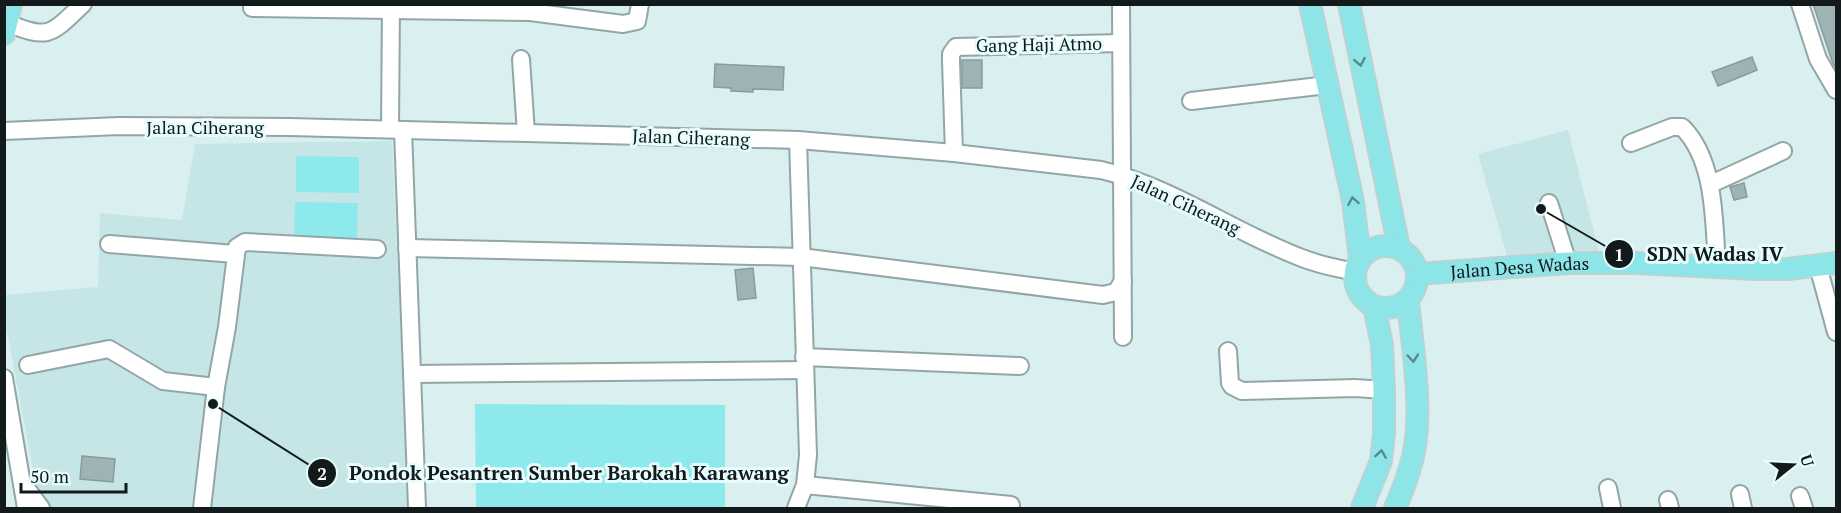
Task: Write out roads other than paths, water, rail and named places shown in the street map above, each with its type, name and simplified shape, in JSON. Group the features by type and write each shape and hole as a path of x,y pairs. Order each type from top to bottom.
{"main road":[{"path":"1310,4 1353,201 1356,286 1363,298 1374,306 1387,309 1408,300 1417,284 1418,274 1412,258 1399,248 1388,245 1377,246 1367,251 1357,266"},
{"path":"1349,4 1399,248"},
{"name":"Jalan Desa Wadas","path":"1418,274 1568,263 1636,263 1756,269 1827,264"},
{"path":"1395,508 1406,483 1414,450 1416,427 1415,381 1408,300"},
{"path":"1362,508 1381,461 1384,433 1382,345 1374,306"}],"street":[{"path":"7,20 28,31 47,33 83,4"},
{"path":"252,8 530,8 623,24 637,21 640,4"},
{"path":"1121,4 1124,337"},
{"path":"1800,4 1818,59 1836,90"},
{"path":"391,8 406,248 417,508"},
{"name":"Gang Haji Atmo","path":"954,153 951,54 956,47 1121,43"},
{"path":"521,59 526,133"},
{"path":"1191,100 1328,86"},
{"name":"Jalan Ciherang","path":"4,131 165,126 397,130 798,140 954,153 1101,170 1123,175 1180,198 1299,257 1357,266"},
{"path":"1631,143 1672,127 1682,127 1688,134 1704,163 1711,184 1717,268"},
{"path":"796,508 805,485 808,455 798,140"},
{"path":"1711,184 1783,151"},
{"path":"1549,203 1568,263"},
{"path":"202,508 216,387 227,327 237,247 245,243 377,249"},
{"path":"110,244 235,254"},
{"path":"406,248 801,257 1103,295 1116,292 1123,281"},
{"path":"1827,264 1836,332"},
{"path":"28,365 98,349 109,349 163,381 216,387"},
{"path":"1228,351 1230,384 1242,391 1355,388 1384,390"},
{"path":"412,374 804,363 1020,366"},
{"path":"4,378 26,508"},
{"path":"21,482 41,508"},
{"path":"805,485 1011,505"},
{"path":"1608,488 1612,508"}],"place":[{"name":"SDN Wadas IV","path":"1541,209"},
{"name":"Pondok Pesantren Sumber Barokah Karawang","path":"213,404"}]}
